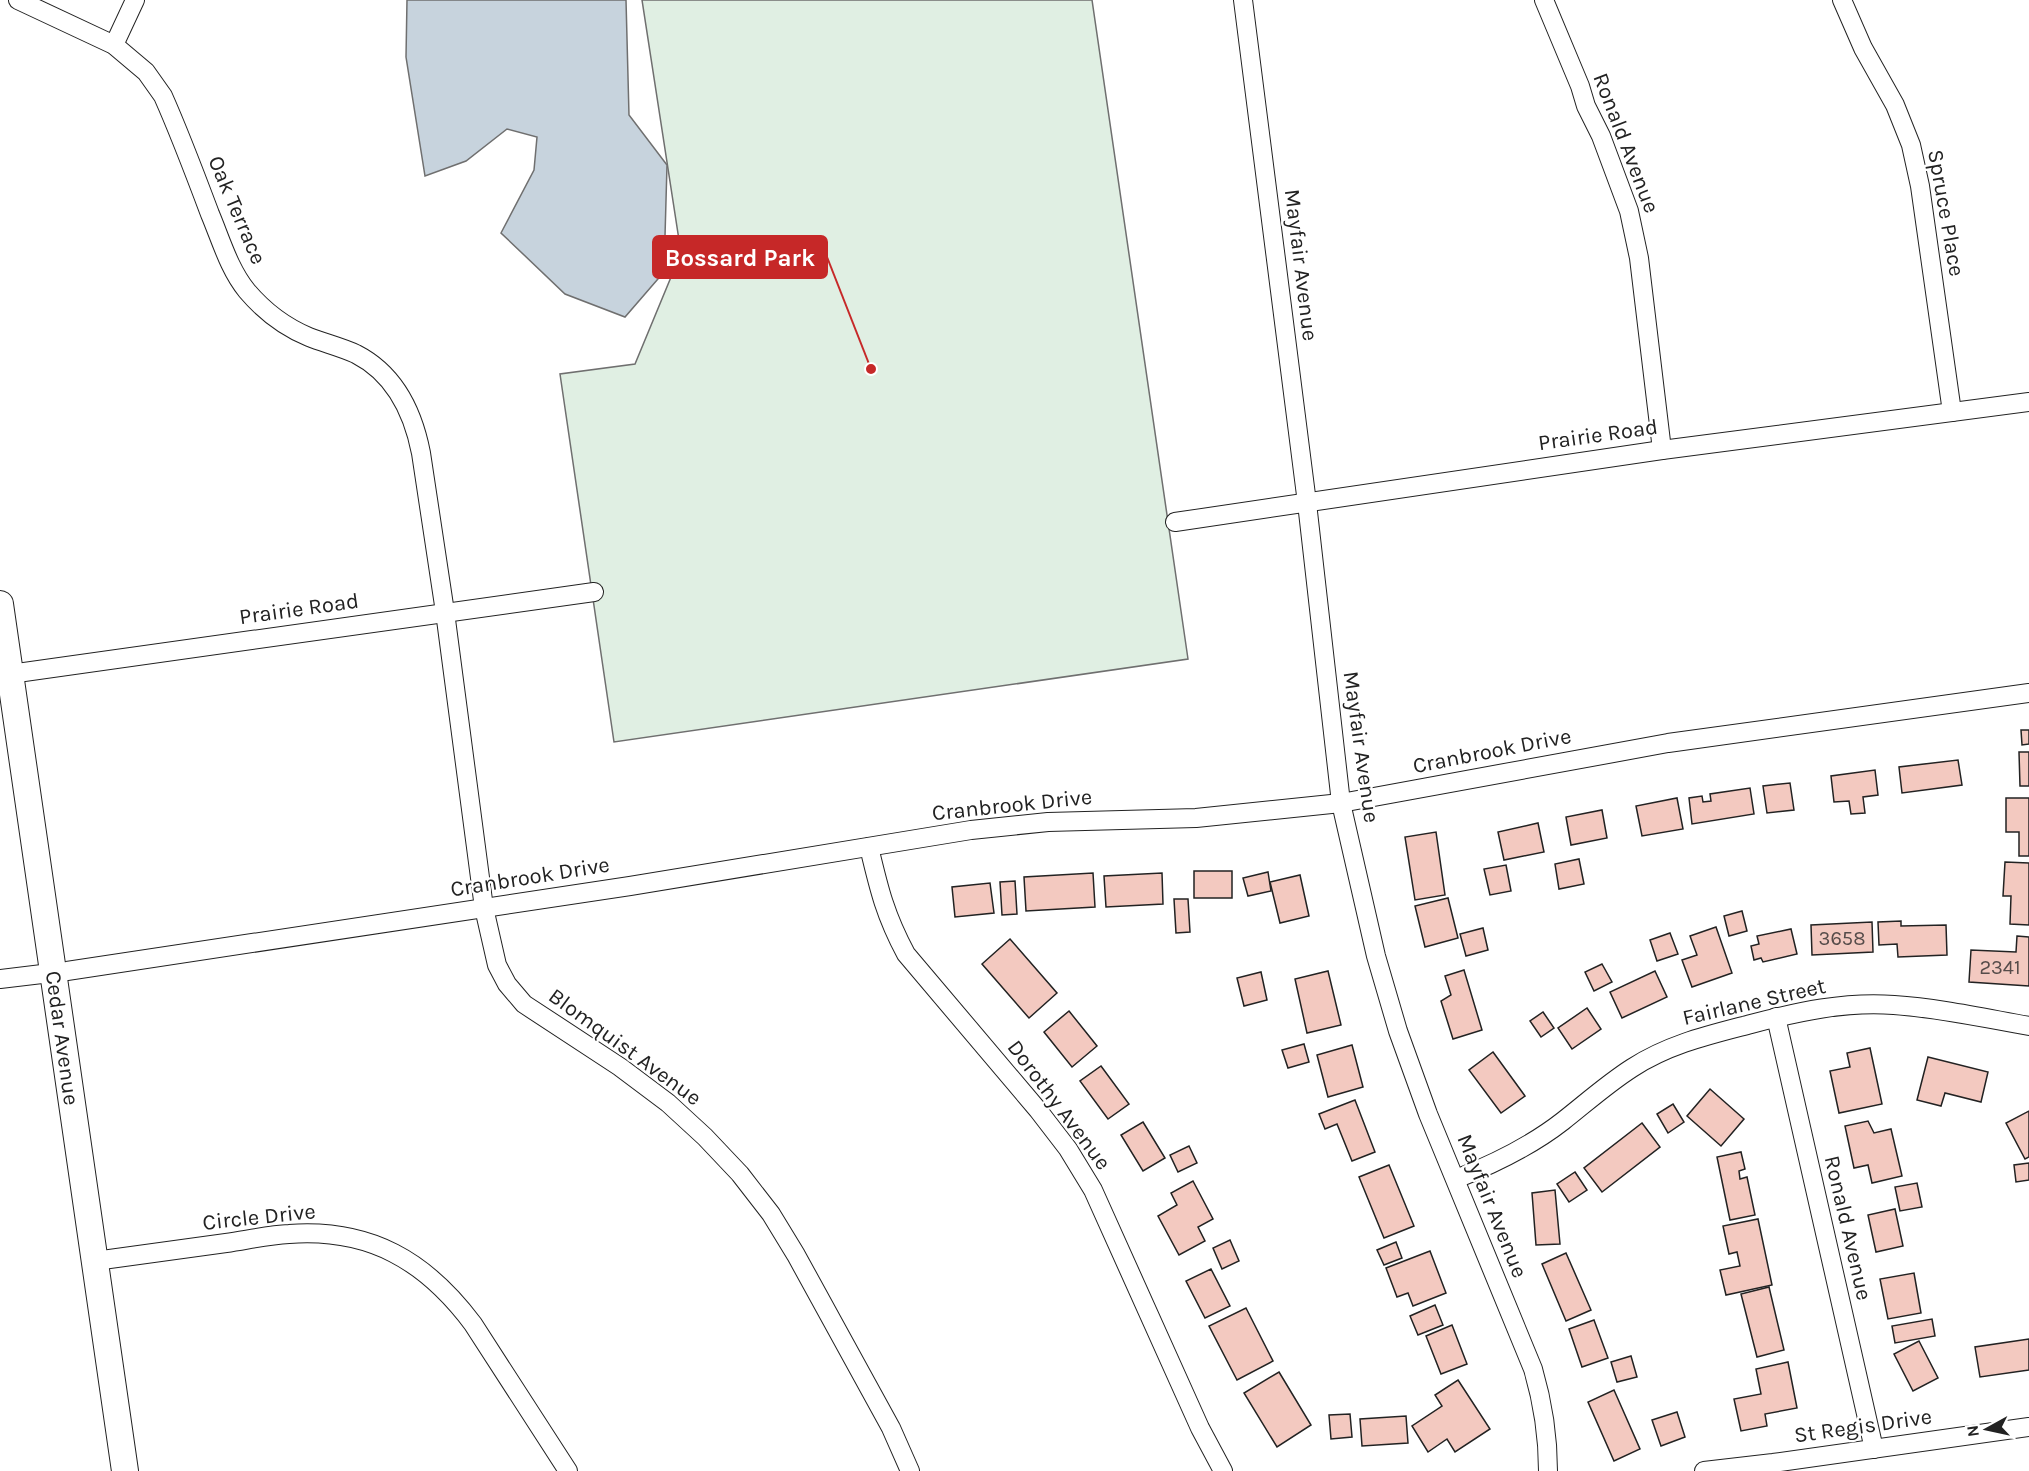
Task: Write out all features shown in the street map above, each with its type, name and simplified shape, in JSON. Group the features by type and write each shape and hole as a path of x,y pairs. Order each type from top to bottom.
{"street":[{"name":"Oak Terrace","path":"18,0 114,45 146,72 163,96 228,258 247,290 266,311 287,326 357,355 375,367 393,384 408,408 416,428 445,612"},
{"path":"114,45 135,0"},
{"name":"Mayfair Avenue","path":"1243,0 1307,503 1341,803 1376,956 1398,1031 1428,1114 1533,1369 1543,1403 1548,1442 1548,1471"},
{"name":"Ronald Avenue","path":"1544,0 1586,106 1601,136 1629,211 1639,258 1662,450"},
{"name":"Spruce Place","path":"1842,0 1863,48 1895,105 1911,145 1920,186 1952,412"},
{"name":"Prairie Road","path":"1175,522 1662,450 2029,402"},
{"name":"Prairie Road","path":"10,674 594,592"},
{"name":"Cedar Avenue","path":"0,604 125,1471"},
{"name":"Blomquist Avenue","path":"445,612 484,909 497,965 507,984 524,1004 620,1067 668,1103 740,1174 765,1206 796,1255 891,1428 910,1471"},
{"name":"Cranbrook Drive","path":"0,979 484,909 971,830 1048,822 1196,818 1341,803 1668,743 2029,693"},
{"name":"Dorothy Avenue","path":"869,847 880,895 891,926 906,954 1038,1110 1068,1149 1093,1190 1200,1428 1223,1471"},
{"name":"Fairlane Street","path":"1456,1179 1480,1170 1523,1148 1563,1121 1595,1094 1633,1067 1672,1047 1709,1034 1776,1017 1839,1006 1894,1005 2029,1026"},
{"name":"Ronald Avenue","path":"1776,1017 1874,1449"},
{"name":"Circle Drive","path":"95,1261 289,1234 322,1233 352,1238 381,1247 410,1261 436,1280 456,1301 568,1471"},
{"name":"St Regis Drive","path":"1704,1471 2029,1426"}],"green space":[{"path":"642,0 1092,0 1188,659 614,742 560,374 635,364 681,253"}],"shaded area":[{"path":"407,0 626,0 629,115 667,165 664,272 625,317 565,294 501,233 534,170 537,137 507,129 466,161 425,176 406,57"}],"building":[{"path":"2021,730 2029,730 2029,744 2022,745"},
{"path":"2019,752 2029,752 2029,786 2020,786"},
{"path":"1958,760 1962,785 1902,793 1899,767"},
{"path":"1875,770 1878,795 1863,797 1865,813 1851,814 1849,801 1834,802 1831,776"},
{"path":"1790,783 1794,810 1767,813 1763,786"},
{"path":"1750,788 1754,814 1692,824 1689,798 1702,796 1703,802 1711,801 1710,794"},
{"path":"1677,798 1683,829 1642,836 1636,806"},
{"path":"2006,798 2029,798 2029,856 2019,856 2019,832 2006,832"},
{"path":"1602,810 1607,838 1571,845 1566,817"},
{"path":"1538,823 1544,852 1504,860 1498,832"},
{"path":"1436,832 1445,895 1415,900 1405,837"},
{"path":"1579,859 1584,884 1559,889 1555,864"},
{"path":"2005,862 2029,863 2029,925 2010,924 2011,896 2003,896"},
{"path":"1506,865 1511,891 1490,895 1484,869"},
{"path":"1194,871 1232,871 1232,898 1194,898"},
{"path":"1268,872 1271,891 1248,896 1243,878"},
{"path":"1093,873 1095,907 1026,911 1024,877"},
{"path":"1162,873 1163,904 1106,907 1104,876"},
{"path":"1300,875 1309,916 1280,923 1270,882"},
{"path":"1015,881 1017,914 1002,915 1000,882"},
{"path":"990,883 994,913 955,917 952,887"},
{"path":"1448,898 1458,938 1425,947 1415,906"},
{"path":"1174,899 1188,899 1190,932 1176,933"},
{"path":"1742,911 1747,931 1729,936 1724,916"},
{"path":"1901,921 1901,926 1946,925 1947,955 1898,957 1897,944 1879,945 1878,922"},
{"path":"1872,922 1873,952 1812,955 1811,925"},
{"path":"1716,927 1732,973 1692,987 1682,960 1697,955 1690,936"},
{"path":"1483,928 1488,950 1466,956 1460,934"},
{"path":"1791,929 1797,954 1763,962 1761,958 1754,960 1751,946 1759,944 1757,936"},
{"path":"1670,933 1678,954 1657,961 1650,940"},
{"path":"2017,936 2029,937 2029,986 1969,982 1971,950 2016,952"},
{"path":"1010,939 1057,993 1029,1018 982,964"},
{"path":"1602,964 1612,982 1594,991 1585,972"},
{"path":"1464,970 1482,1030 1453,1039 1441,1001 1451,995 1445,976"},
{"path":"1328,971 1341,1025 1307,1033 1295,979"},
{"path":"1655,971 1667,997 1622,1018 1610,992"},
{"path":"1261,972 1267,1000 1244,1006 1237,978"},
{"path":"1587,1008 1601,1029 1572,1049 1558,1028"},
{"path":"1069,1011 1097,1046 1072,1067 1044,1032"},
{"path":"1543,1012 1554,1028 1541,1037 1530,1021"},
{"path":"1304,1044 1309,1062 1288,1068 1282,1050"},
{"path":"1352,1045 1363,1087 1328,1097 1317,1055"},
{"path":"1870,1048 1882,1104 1839,1113 1830,1071 1850,1067 1847,1053"},
{"path":"1493,1052 1525,1096 1501,1113 1469,1070"},
{"path":"1928,1057 1988,1072 1981,1102 1945,1093 1941,1106 1917,1100"},
{"path":"1101,1066 1129,1104 1108,1119 1080,1081"},
{"path":"1710,1089 1744,1119 1721,1146 1687,1116"},
{"path":"1355,1100 1375,1152 1352,1161 1337,1124 1325,1129 1319,1114"},
{"path":"1673,1104 1684,1122 1668,1133 1657,1114"},
{"path":"2029,1111 2029,1157 2025,1159 2006,1123"},
{"path":"1868,1121 1874,1133 1891,1129 1902,1176 1872,1183 1868,1165 1854,1168 1845,1126"},
{"path":"1143,1122 1165,1158 1143,1171 1121,1135"},
{"path":"1642,1123 1660,1147 1602,1192 1584,1168"},
{"path":"1189,1146 1197,1163 1178,1172 1170,1155"},
{"path":"1741,1152 1745,1169 1739,1171 1740,1179 1747,1177 1755,1215 1730,1220 1717,1157"},
{"path":"2029,1163 2029,1180 2016,1182 2014,1165"},
{"path":"1389,1165 1414,1226 1384,1238 1359,1177"},
{"path":"1575,1172 1587,1190 1569,1202 1557,1184"},
{"path":"1193,1181 1213,1219 1198,1227 1205,1241 1179,1255 1158,1216 1177,1205 1171,1193"},
{"path":"1917,1183 1922,1207 1900,1211 1895,1187"},
{"path":"1555,1190 1560,1244 1536,1245 1532,1193"},
{"path":"1895,1209 1903,1246 1876,1252 1868,1215"},
{"path":"1758,1219 1772,1285 1726,1295 1720,1270 1740,1266 1737,1252 1729,1254 1723,1226"},
{"path":"1230,1240 1239,1261 1222,1269 1213,1248"},
{"path":"1396,1242 1402,1258 1384,1265 1377,1250"},
{"path":"1430,1251 1446,1293 1413,1306 1408,1293 1397,1297 1386,1268"},
{"path":"1566,1253 1591,1310 1566,1321 1542,1264"},
{"path":"1211,1269 1230,1306 1205,1318 1186,1281"},
{"path":"1914,1273 1921,1313 1888,1319 1880,1279"},
{"path":"1769,1287 1784,1350 1757,1357 1741,1294"},
{"path":"1435,1305 1443,1325 1418,1335 1410,1316"},
{"path":"1246,1308 1273,1361 1237,1380 1209,1326"},
{"path":"1932,1319 1935,1336 1895,1343 1892,1326"},
{"path":"1594,1320 1608,1358 1582,1367 1569,1329"},
{"path":"1452,1325 1467,1364 1441,1374 1426,1336"},
{"path":"2029,1339 2029,1370 1980,1377 1975,1347"},
{"path":"1919,1341 1938,1378 1913,1391 1894,1354"},
{"path":"1631,1356 1637,1377 1617,1382 1611,1362"},
{"path":"1788,1362 1797,1408 1765,1414 1767,1426 1741,1431 1734,1399 1761,1394 1756,1369"},
{"path":"1279,1372 1311,1425 1277,1447 1244,1393"},
{"path":"1458,1380 1490,1429 1455,1452 1447,1439 1428,1452 1412,1426 1442,1406 1435,1395"},
{"path":"1614,1390 1640,1449 1614,1461 1588,1402"},
{"path":"1677,1412 1685,1437 1661,1446 1652,1420"},
{"path":"1350,1414 1352,1437 1331,1439 1329,1415"},
{"path":"1406,1416 1408,1443 1362,1446 1360,1419"}],"place":[{"name":"Bossard Park","path":"871,369"}]}
